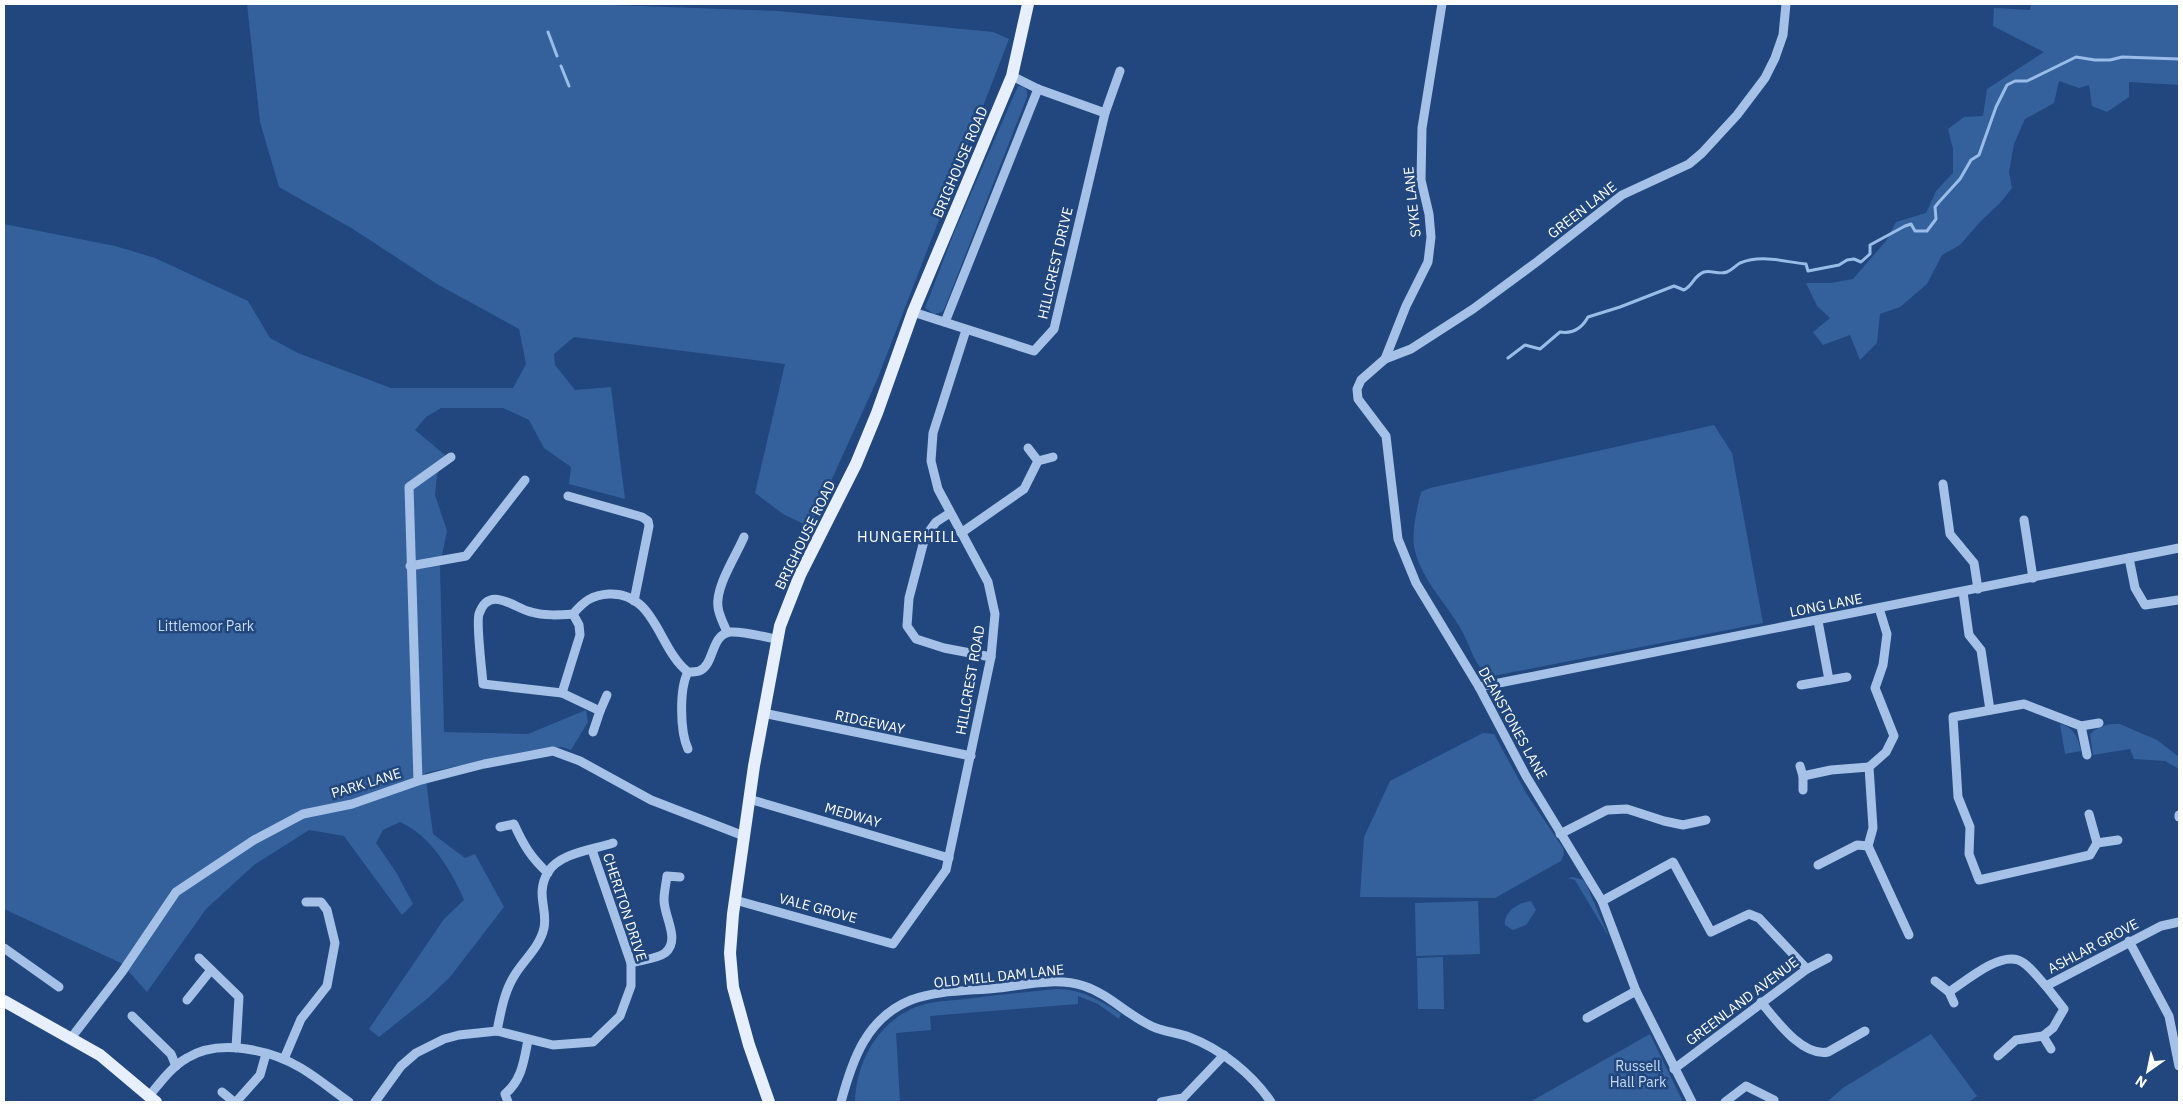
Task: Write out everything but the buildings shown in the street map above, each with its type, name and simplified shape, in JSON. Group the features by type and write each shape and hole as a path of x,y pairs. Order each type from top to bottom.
{"main road":[{"name":"BRIGHOUSE ROAD","path":"769,1102 749,1045 733,987 730,954 735,900 749,799 780,626 800,575 856,464 878,413 913,312 1012,76 1028,4"},
{"path":"4,1002 100,1055 152,1099"}],"street":[{"name":"SYKE LANE","path":"1385,359 1406,306 1428,262 1431,237 1429,214 1421,180 1422,128 1442,4"},
{"name":"GREEN LANE","path":"1385,359 1411,349 1473,309 1622,195 1688,164 1702,153 1737,115 1764,78 1775,58 1783,35 1786,4"},
{"name":"HILLCREST DRIVE","path":"913,312 1034,350 1054,328 1105,113 1120,71"},
{"path":"1012,76 1038,89 1105,113"},
{"path":"945,322 1038,89"},
{"name":"HILLCREST ROAD","path":"893,944 946,870 991,657 995,614 988,582 938,489 931,461 933,434 966,330"},
{"name":"DEANSTONES LANE","path":"1385,359 1362,380 1357,389 1358,399 1386,436 1390,456 1398,539 1416,583 1478,688 1560,834 1602,901 1636,991 1692,1102"},
{"path":"1028,448 1038,461"},
{"path":"418,781 409,487 451,456"},
{"path":"961,533 1024,489 1038,461 1053,457"},
{"path":"410,566 466,556 525,480"},
{"path":"1943,484 1950,534 1974,563 1978,588"},
{"path":"568,496 642,517 648,521 649,526 634,601"},
{"path":"950,513 936,522 925,537 909,598 907,626 916,639 944,648 991,657"},
{"path":"2024,520 2033,578"},
{"path":"727,632 718,608 718,599 721,587 744,537"},
{"name":"LONG LANE","path":"1478,688 2179,548"},
{"path":"2129,558 2135,588 2145,605 2178,600"},
{"path":"1964,592 1969,635 1981,650 1990,710"},
{"path":"600,711 562,693 483,684 479,615 485,604 493,599 505,599 530,612 558,616 573,614 582,603 593,596 626,595 643,607 658,628 679,666 688,672 700,671 707,664 720,638 727,632 738,632 777,639"},
{"path":"1804,776 1831,770 1869,767 1886,752 1894,736 1875,688 1884,665 1887,634 1879,608"},
{"path":"562,693 580,635 579,625 573,614"},
{"path":"1818,621 1829,680"},
{"path":"683,744 682,701 684,680 688,672"},
{"path":"1801,685 1848,677"},
{"path":"592,732 608,694"},
{"path":"2089,814 2097,843 2090,855 1979,880 1969,854 1970,827 1958,797 1953,717 2024,704 2081,726 2099,723"},
{"name":"RIDGEWAY","path":"763,713 971,756"},
{"path":"2081,726 2087,755"},
{"name":"PARK LANE","path":"71,1038 122,972 176,892 254,840 303,814 352,804 418,781 484,764 553,751 580,761 651,800 744,836"},
{"path":"1800,766 1804,776 1803,790"},
{"path":"1869,767 1874,828 1868,846 1909,935"},
{"name":"MEDWAY","path":"749,799 949,858"},
{"path":"1560,834 1607,810 1627,809 1683,825 1706,820"},
{"path":"500,828 514,824 524,849 532,860 548,873"},
{"path":"2097,843 2118,840"},
{"path":"497,1032 504,996 540,940 544,929 545,918 541,897 548,873 564,858 613,843"},
{"path":"1818,865 1856,845 1868,846"},
{"name":"CHERITON DRIVE","path":"375,1102 401,1066 429,1045 458,1035 497,1032 552,1045 593,1042 620,1016 631,986 631,963 592,850"},
{"path":"1602,901 1673,862 1711,932 1749,914 1759,918 1807,968"},
{"path":"631,963 664,953 672,944 672,932 666,917 664,901 667,876 680,877"},
{"name":"VALE GROVE","path":"735,900 893,944"},
{"path":"284,1060 301,1019 327,986 335,943 327,910 321,902 306,902"},
{"name":"ASHLAR GROVE","path":"1949,992 1987,966 2006,958 2019,960 2046,986 2129,941 2161,926 2179,922"},
{"path":"2129,941 2169,1016 2179,1066"},
{"path":"4,948 59,987"},
{"path":"199,958 239,997 236,1048"},
{"name":"GREENLAND AVENUE","path":"1674,1069 1807,968 1828,958"},
{"path":"187,1000 211,970"},
{"path":"1935,981 1949,992 1954,1003"},
{"name":"OLD MILL DAM LANE","path":"840,1102 852,1062 864,1039 884,1017 911,1000 944,993 1070,982 1095,990 1149,1025 1188,1036 1224,1055 1250,1078 1271,1102"},
{"path":"1998,1056 2016,1040 2044,1036 2053,1028 2064,1009 2046,986"},
{"path":"1587,1018 1636,991"},
{"path":"1761,1002 1791,1037 1817,1052 1828,1052 1865,1032"},
{"path":"2169,1016 2179,1014"},
{"path":"132,1016 170,1054 176,1066"},
{"path":"2044,1036 2051,1048"},
{"path":"508,1102 505,1094 520,1074 528,1040"},
{"path":"152,1099 176,1066 187,1058 208,1049 236,1048 284,1060 316,1078 348,1102"},
{"path":"222,1092 235,1102 260,1076 266,1054"},
{"path":"1161,1102 1183,1098 1224,1055"},
{"path":"1725,1102 1746,1086 1774,1100"}],"green space":[{"name":"Littlemoor Park","path":"247,4 584,4 778,11 993,32 1009,39 877,380 810,527 783,514 755,493 785,364 574,337 554,354 555,365 575,390 611,387 625,499 569,484 571,467 544,448 529,420 503,408 441,408 426,417 415,430 445,455 437,475 435,495 447,531 440,565 444,732 528,734 586,710 588,722 571,750 562,747 533,750 425,773 433,834 465,858 475,854 504,907 450,977 428,998 379,1037 369,1029 444,919 464,900 453,877 439,855 421,836 400,822 383,830 376,843 396,872 413,904 402,915 344,836 309,830 254,865 206,909 147,992 121,963 4,909 4,224 115,246 155,258 248,301 270,338 298,353 391,388 513,388 526,364 519,329 437,284 353,229 279,187 260,122"},
{"path":"2031,4 2179,4 2179,85 2129,82 2129,97 2107,112 2092,106 2089,85 2079,88 2059,81 2054,103 2025,119 2014,144 2009,172 2012,188 1960,245 1942,255 1927,284 1900,307 1880,314 1877,343 1860,360 1850,335 1823,345 1813,332 1830,318 1817,306 1806,283 1831,283 1853,279 1886,241 1896,222 1926,213 1936,191 1953,173 1953,149 1948,129 1964,117 1983,116 1987,89 2044,52 1993,26 1994,8 2030,10"},
{"path":"1018,86 1024,87 1027,91 1027,97 945,307 942,312 934,314 925,308 955,230"},
{"path":"1714,425 1732,453 1763,623 1493,676 1487,674 1478,665 1457,622 1428,581 1417,558 1414,546 1414,532 1421,492 1430,488"},
{"path":"2060,724 2072,730 2081,751 2065,754"},
{"path":"2120,724 2157,740 2179,757 2179,769 2165,761 2134,759 2130,749 2093,755 2090,734 2104,726"},
{"path":"1483,733 1494,734 1526,793 1563,848 1564,854 1561,861 1495,898 1360,897 1364,837 1390,781"},
{"path":"1573,877 1583,880 1586,884 1609,937 1575,880 1568,878"},
{"path":"1478,901 1480,954 1416,956 1415,903"},
{"path":"1531,901 1536,910 1526,925 1513,930 1505,925 1506,916 1512,909"},
{"path":"1443,957 1444,1009 1418,1009 1417,958"},
{"path":"1057,989 1083,993 1121,1014 1119,1019 1098,1004 1078,996 1078,1004 930,1016 931,1030 896,1033 900,1102 855,1102 860,1072 872,1045 880,1033 903,1014 916,1007 934,1002"},
{"name":"Russell Hall Park","path":"1650,1034 1683,1102 1530,1102"},
{"path":"1931,1034 1977,1096 1969,1102 1827,1102 1843,1088"}],"waterway":[{"path":"548,32 557,56"},
{"path":"1508,358 1525,345 1540,349 1560,332 1569,332 1577,329 1588,317 1674,286 1684,290 1704,272 1724,273 1748,260 1773,259 1806,264 1808,271 1839,265 1847,260 1854,259 1861,262 1870,254 1870,245 1905,226 1911,224 1915,231 1927,231 1936,219 1935,207 1960,179 1971,160 1979,155 1996,107 2007,85 2015,81 2027,81 2076,57 2095,60 2110,60 2122,57 2179,59"},
{"path":"561,66 569,86"}],"district":[{"name":"HUNGERHILL","path":"908,537"}]}
